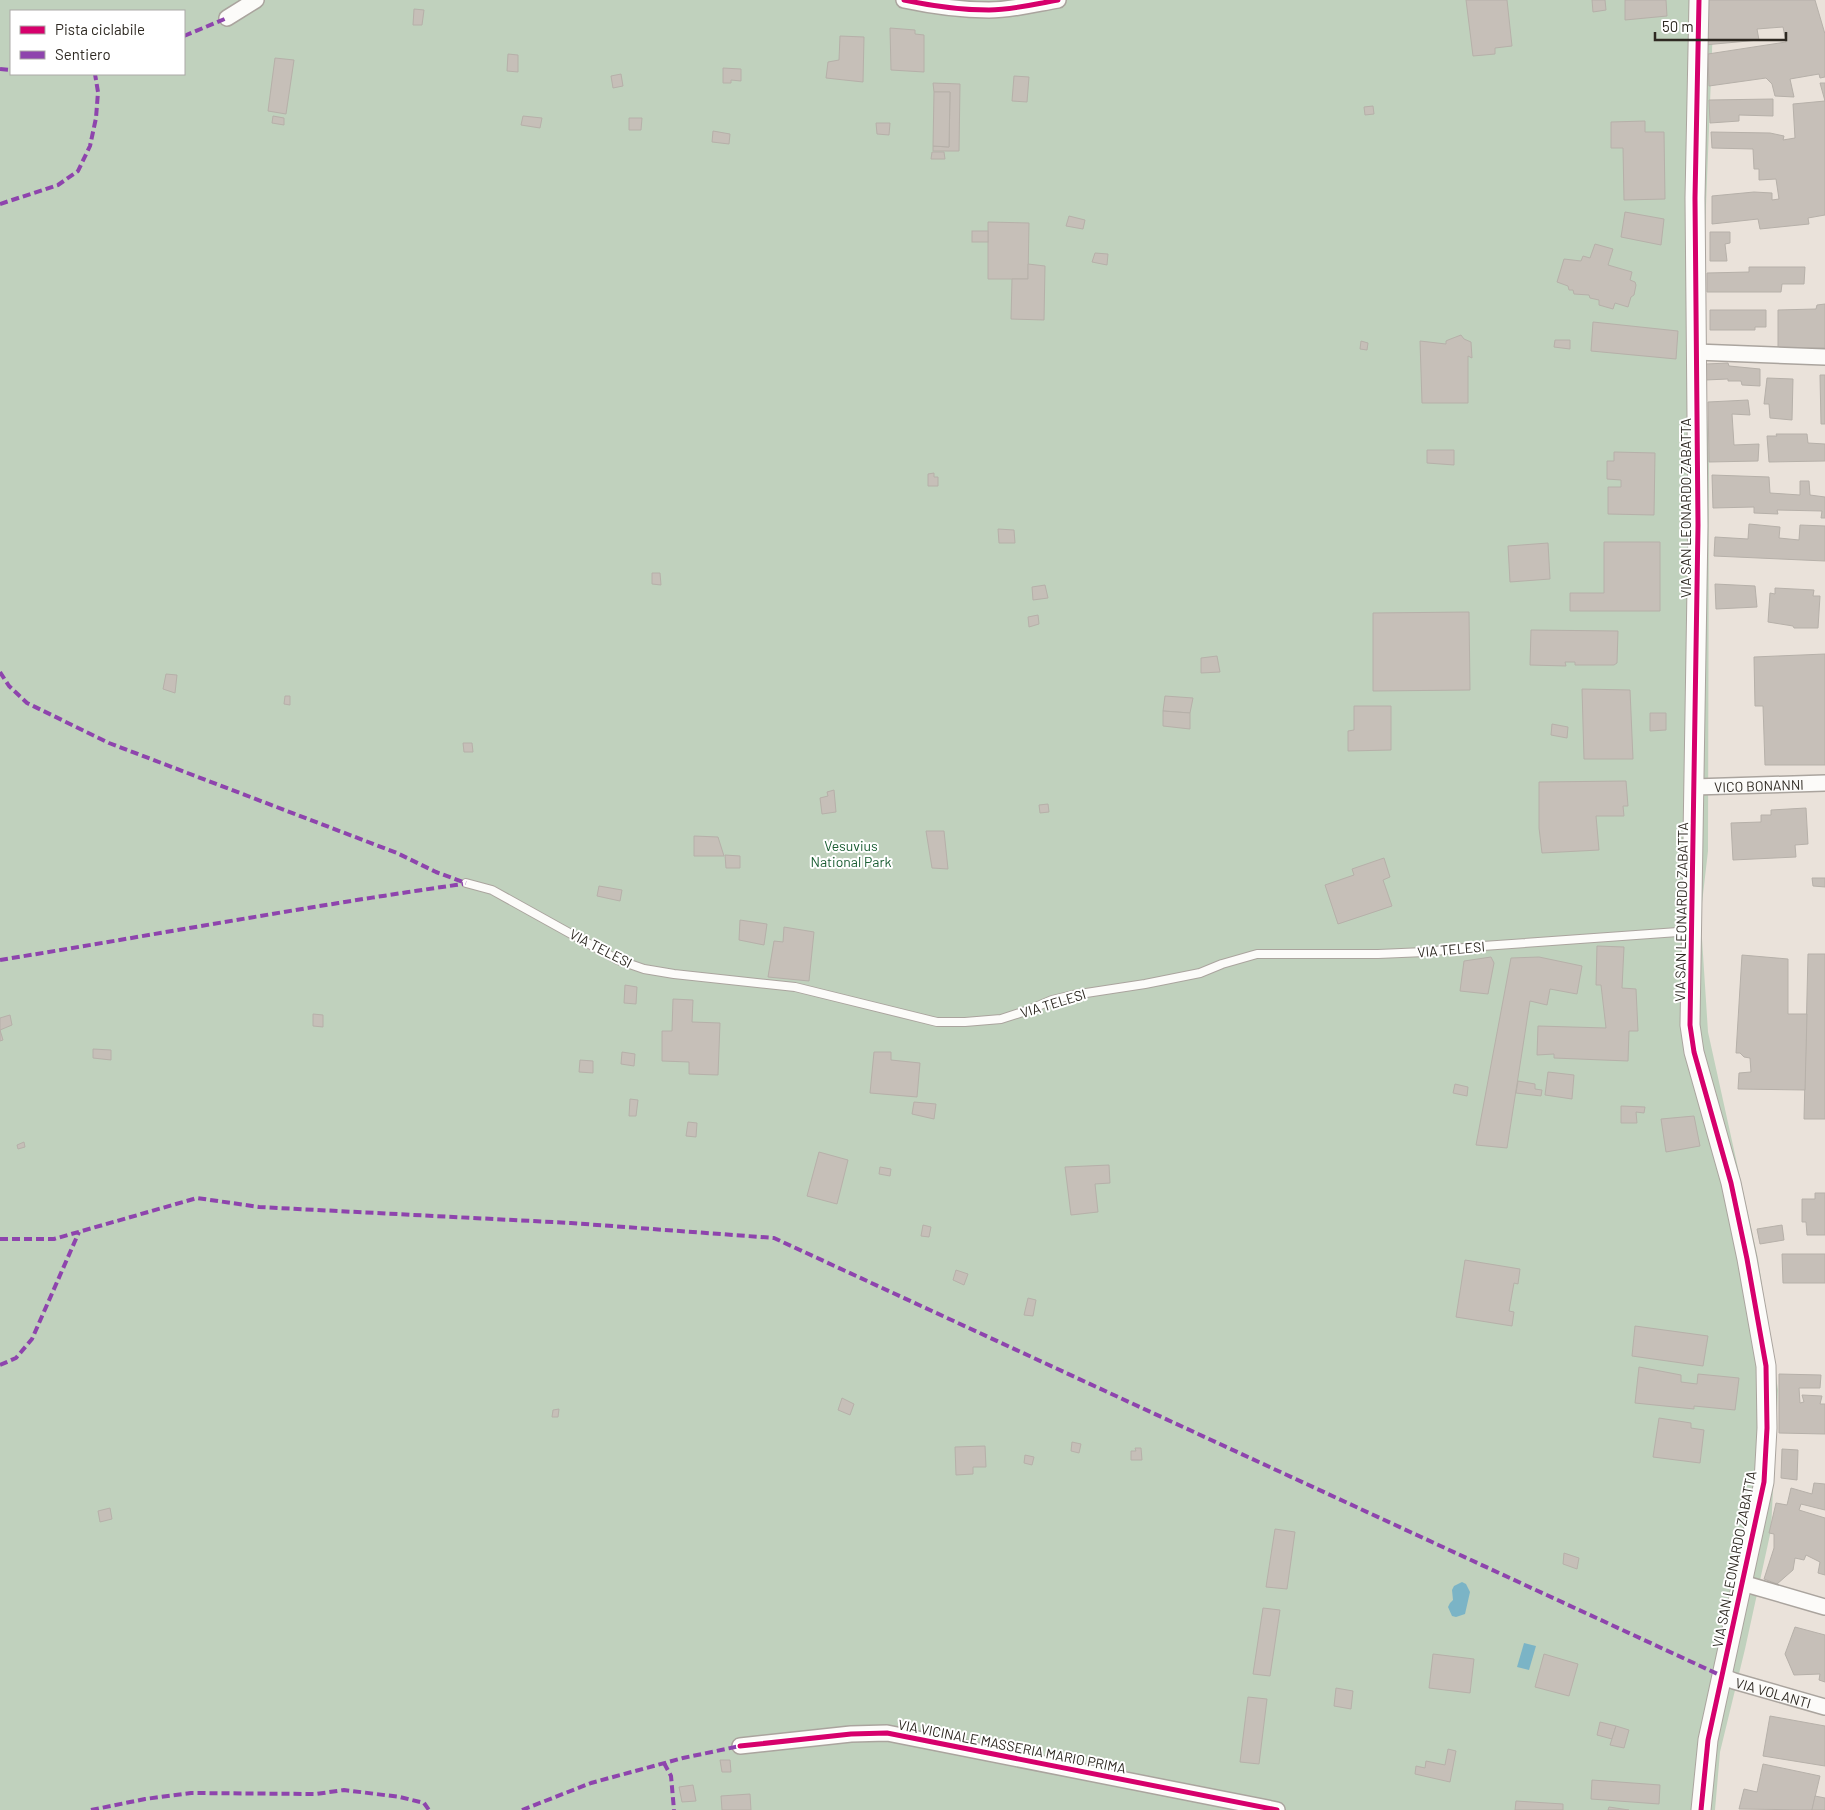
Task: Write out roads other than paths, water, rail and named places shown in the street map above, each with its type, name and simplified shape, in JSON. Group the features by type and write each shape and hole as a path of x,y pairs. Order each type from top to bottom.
{"street":[{"path":"228,18 256,0"},
{"path":"904,0 938,7 989,10 1017,8 1058,0"},
{"name":"VIA SAN LEONARDO ZABATTA","path":"1699,0 1695,198 1698,525 1690,1025 1694,1052 1731,1183 1747,1260 1766,1366 1767,1428 1764,1482 1708,1740 1701,1810"},
{"path":"1696,352 1825,357"},
{"name":"VICO BONANNI","path":"1694,787 1825,783"},
{"path":"1742,1583 1825,1607"},
{"name":"VIA VOLANTI","path":"1722,1676 1825,1707"},
{"name":"VIA VICINALE MASSERIA MARIO PRIMA","path":"740,1746 851,1734 887,1733 1277,1810"}],"lane":[{"name":"VIA TELESI","path":"466,883 492,890 618,960 644,969 795,987 938,1022 1001,1019 1052,1000 1184,977 1257,954 1425,952 1692,930"}],"water":[{"path":"1462,1582 1466,1584 1470,1592 1465,1614 1456,1617 1452,1616 1448,1607 1453,1600 1452,1590 1454,1586"},
{"path":"1524,1643 1536,1646 1529,1670 1517,1667"}],"park label":[{"name":"Vesuvius National Park","path":"851,854"}]}
